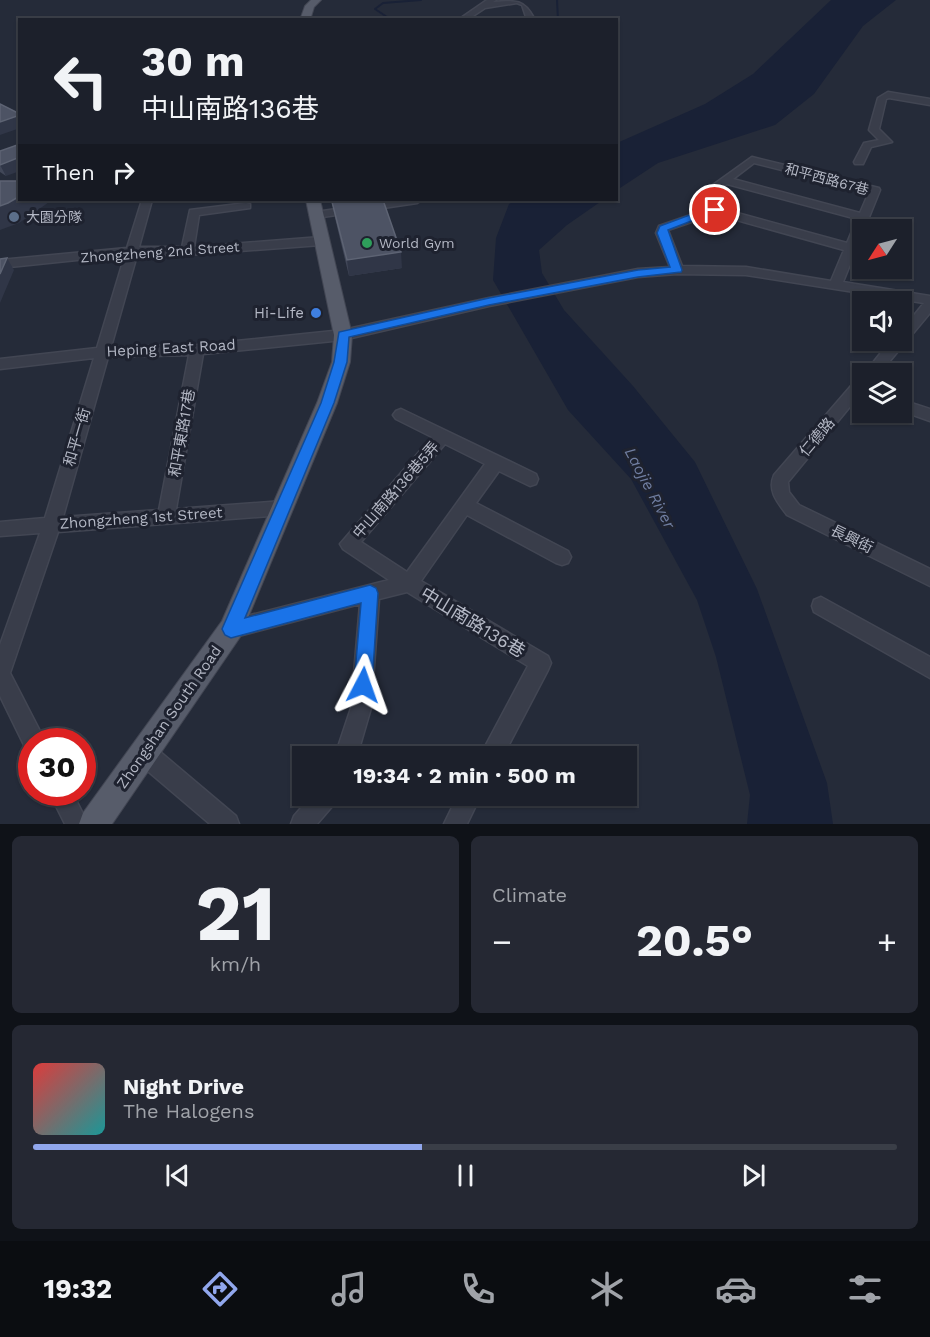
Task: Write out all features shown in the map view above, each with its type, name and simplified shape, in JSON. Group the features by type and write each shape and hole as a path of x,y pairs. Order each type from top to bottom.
{"main road":[{"path":"306,18 310,6 316,0"},
{"name":"Zhongshan South Road","path":"94,824 231,629 327,403 340,362 343,335 314,207"}],"street":[{"path":"464,18 492,0"},
{"path":"483,6 518,1 525,4 530,18"},
{"path":"859,162 867,145 887,142 874,130 882,98 888,96 930,102"},
{"name":"和平西路67巷","path":"752,160 875,190 863,217 724,180 752,160"},
{"path":"724,180 705,193 703,197 715,210 852,248"},
{"name":"和平一街","path":"27,728 0,674 52,525 147,201"},
{"path":"314,207 402,201"},
{"path":"188,251 194,212 246,206"},
{"path":"677,270 662,233 663,228 715,210"},
{"name":"Zhongzheng 2nd Street","path":"0,264 133,251 188,251 321,241"},
{"name":"和平西路67巷","path":"836,284 852,248"},
{"name":"Heping East Road","path":"0,364 102,352 197,350 343,335 586,283 638,273 677,270 746,271 930,300"},
{"path":"912,325 930,305"},
{"name":"和平東路17巷","path":"166,517 197,350"},
{"path":"880,363 890,351"},
{"name":"仁德路","path":"781,494 780,480 852,395"},
{"path":"912,409 930,415"},
{"path":"401,415 530,479"},
{"name":"中山南路136巷5弄","path":"409,583 349,544 443,436"},
{"path":"409,583 496,462"},
{"name":"長興街","path":"781,494 793,510 930,578"},
{"path":"465,506 562,556"},
{"name":"Zhongzheng 1st Street","path":"0,529 283,508"},
{"name":"中山南路136巷","path":"231,629 409,583 541,663 496,746"},
{"path":"349,746 361,708 370,593"},
{"path":"821,606 930,668"},
{"path":"144,753 228,824"},
{"path":"67,806 77,824"},
{"path":"302,824 318,806"},
{"path":"455,824 464,806"}],"water":[{"path":"831,0 896,0 863,26 814,94 775,125 658,163 618,189 618,143 705,104 753,74"},
{"name":"Laojie River","path":"515,201 602,201 567,225 539,250 542,273 564,310 633,386 695,462 757,589 827,783 833,824 747,824 750,795 716,657 697,600 631,479 568,410 493,280 496,238 509,204"}],"building":[{"path":"0,104 18,113 18,116 0,122"},
{"path":"18,145 18,158 0,165 0,151"},
{"path":"0,181 18,181 18,197 0,206"},
{"name":"World Gym","path":"383,201 401,252 347,260 332,202"},
{"path":"7,258 0,274 0,259"}],"waterway":[{"path":"384,18 387,17 375,9 383,3 421,0"},
{"path":"557,0 558,18"}],"place":[{"name":"大園分隊","path":"14,217"},
{"name":"World Gym","path":"367,243"},
{"name":"Hi-Life","path":"316,313"}],"route":[{"path":"363,685 370,593 231,629 318,429 340,362 343,335 489,302 638,273 677,270 662,233 663,228 715,210"}]}
